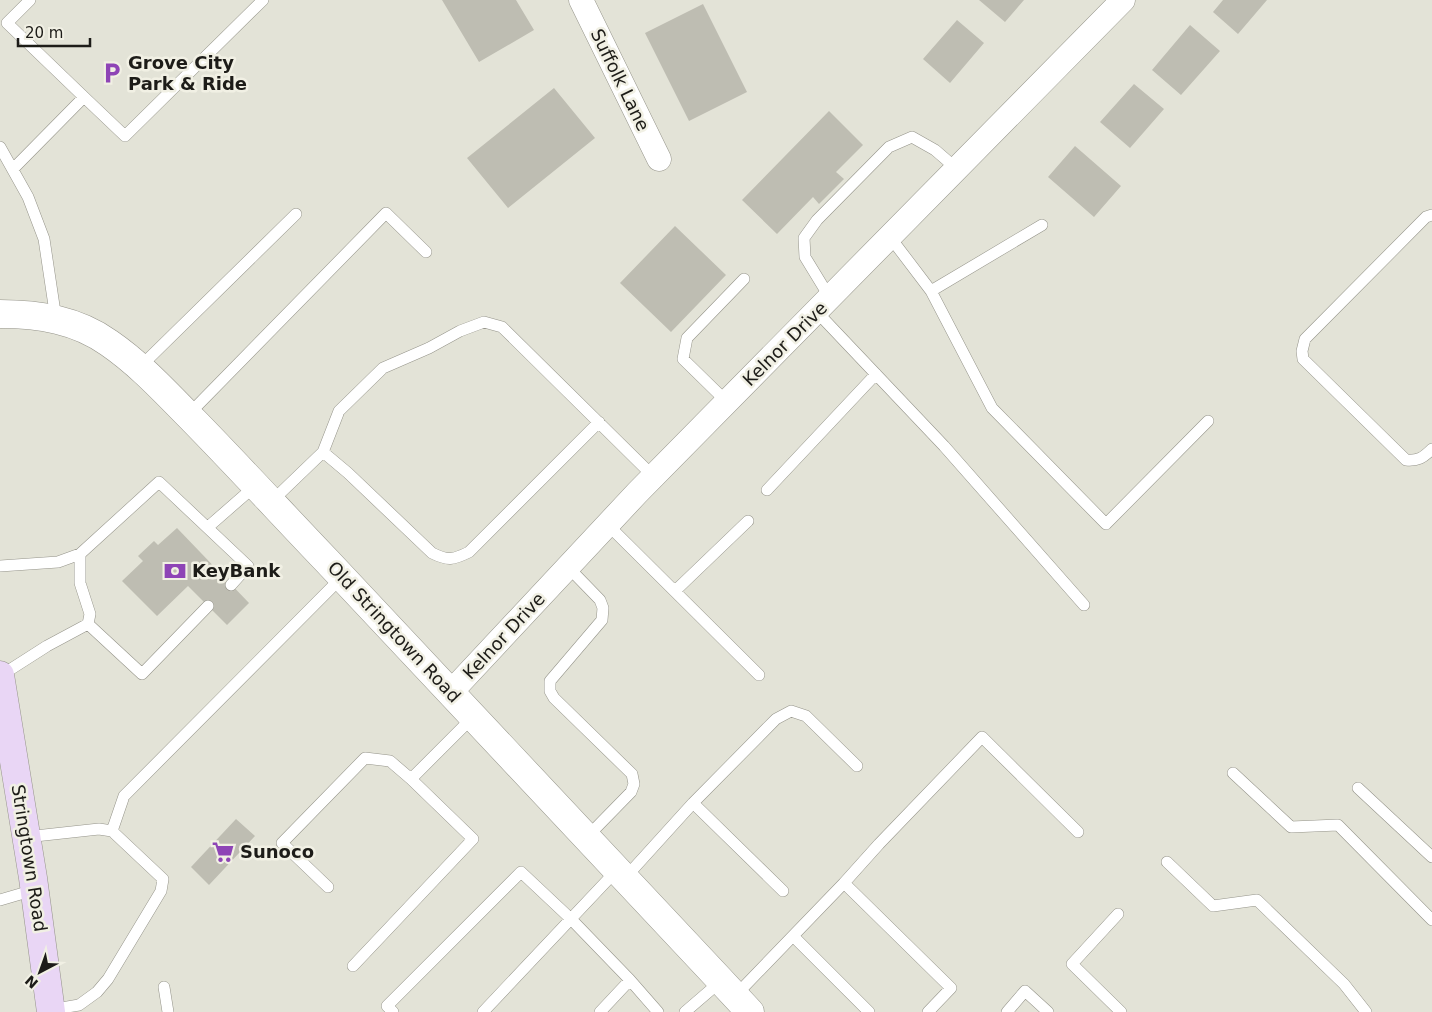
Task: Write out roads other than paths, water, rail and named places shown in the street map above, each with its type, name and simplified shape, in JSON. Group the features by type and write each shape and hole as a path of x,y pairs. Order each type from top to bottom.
{"main road":[{"name":"Stringtown Road","path":"0,676 34,890 50,1011"}],"street":[{"name":"Kelnor Drive","path":"451,692 654,477 1123,0"},
{"name":"Suffolk Lane","path":"588,2 659,159"},
{"name":"Old Stringtown Road","path":"0,314 37,315 56,319 95,334 140,367 474,716 735,996"}],"lane":[{"path":"30,0 7,23 125,136 263,0"},
{"path":"13,169 84,97"},
{"path":"957,169 935,150 912,136 889,147 817,220 804,238 804,257 823,305 876,374 944,446 1084,605"},
{"path":"0,147 28,197 44,239 56,319"},
{"path":"188,415 242,362 386,212 426,252"},
{"path":"140,367 296,214"},
{"path":"1432,215 1426,217 1305,340 1302,351 1303,359 1406,460 1415,461 1423,458 1432,449"},
{"path":"931,291 1042,225"},
{"path":"890,237 931,291 992,408 1106,524 1208,421"},
{"path":"727,402 683,359 687,338 744,279"},
{"path":"208,527 263,494 323,452 339,411 382,368 429,348 460,331 484,322 502,327 654,477"},
{"path":"767,490 876,374"},
{"path":"323,452 432,553 444,559 458,557 468,552 599,422"},
{"path":"0,566 58,562 80,554 159,482 248,566 231,585"},
{"path":"675,591 748,521"},
{"path":"608,525 759,675"},
{"path":"80,554 80,582 90,614 88,624"},
{"path":"568,567 600,600 603,608 602,620 550,682 550,691 554,698 632,774 634,784 631,792 587,837"},
{"path":"112,831 124,796 342,578"},
{"path":"88,624 142,674 208,606"},
{"path":"0,676 46,646 88,624"},
{"path":"483,1012 571,919 621,874 776,719 791,710 806,716 857,766"},
{"path":"411,779 474,716"},
{"path":"685,1012 735,996 982,736 1078,832"},
{"path":"328,887 282,843 365,758 390,761 473,839 353,966"},
{"path":"1233,773 1291,828 1338,825 1432,920"},
{"path":"1358,788 1432,857"},
{"path":"693,803 784,891"},
{"path":"26,837 99,828 112,831 163,879 161,892 108,979 97,992 79,1005 50,1011"},
{"path":"1166,862 1213,906 1257,900 1344,984 1366,1012"},
{"path":"392,1012 387,1006 521,872 571,919 658,1012"},
{"path":"844,883 951,988 928,1012"},
{"path":"0,900 34,890"},
{"path":"1118,914 1072,964 1121,1012"},
{"path":"793,936 869,1012"},
{"path":"600,1012 630,980"},
{"path":"164,987 168,1012"},
{"path":"1007,1012 1025,991 1048,1012"}],"place":[{"name":"Grove City Park & Ride","path":"112,73"},
{"name":"KeyBank","path":"175,571"},
{"name":"Sunoco","path":"223,852"}]}
